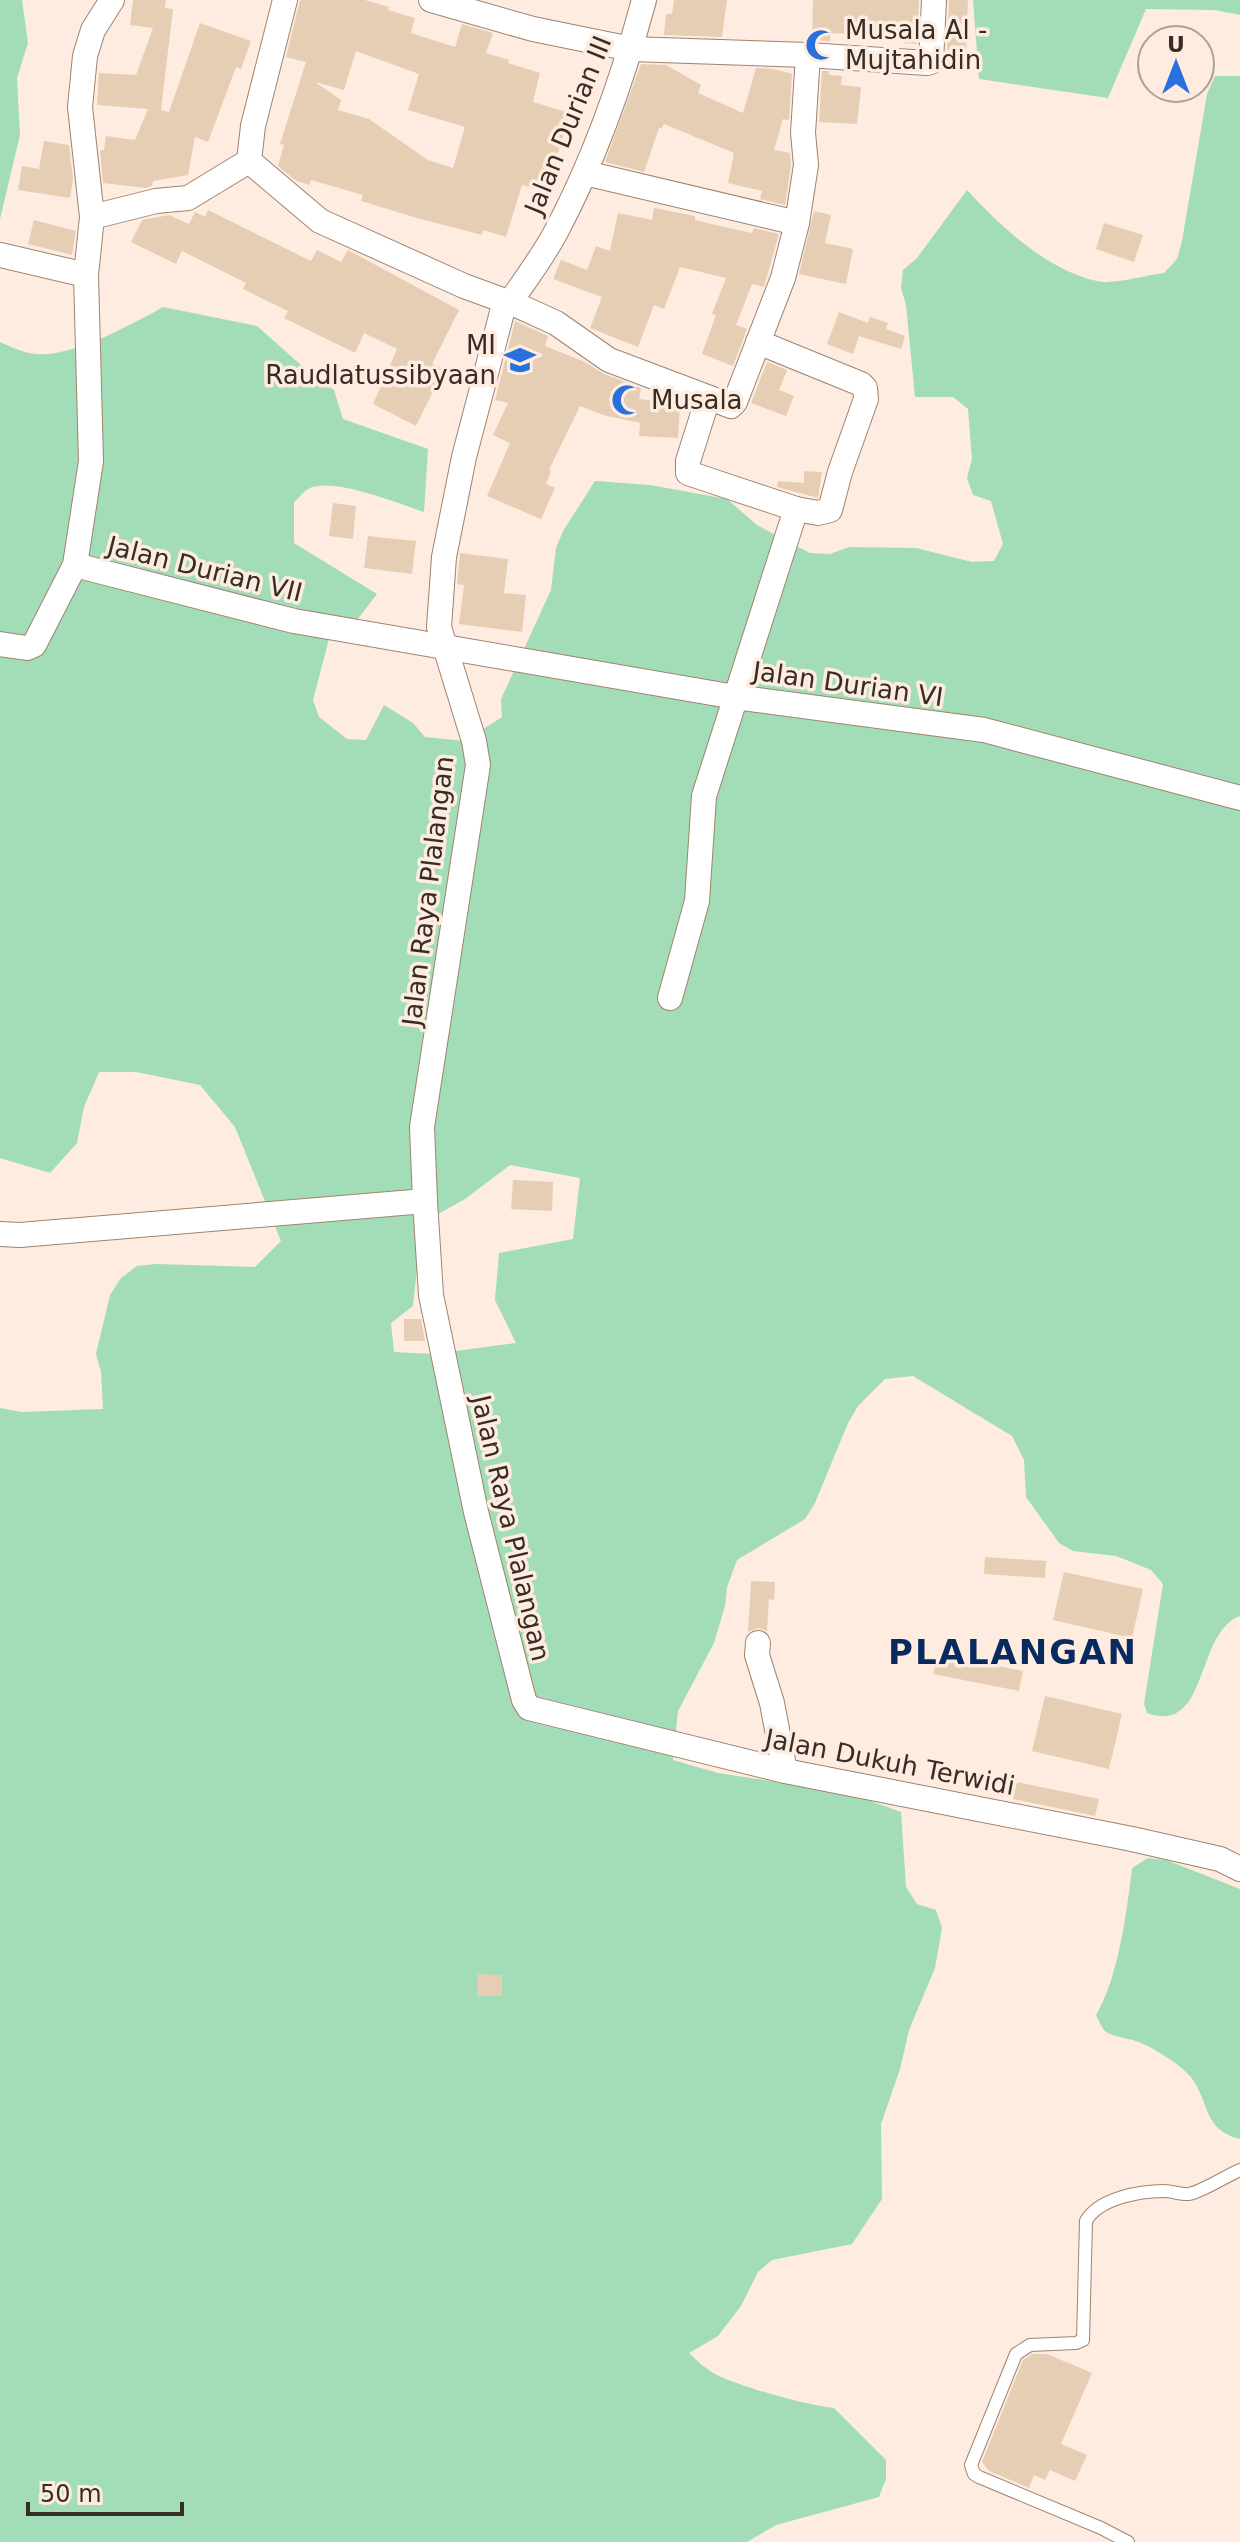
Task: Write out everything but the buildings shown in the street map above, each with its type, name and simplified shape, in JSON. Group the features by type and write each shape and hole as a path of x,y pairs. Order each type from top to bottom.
{"street":[{"path":"75,565 91,461 86,275 92,217 80,107 85,56 93,30 112,0"},
{"path":"249,161 253,126 285,0"},
{"path":"431,0 533,29 631,49 931,62 934,0"},
{"name":"Jalan Durian III","path":"508,302 556,233 585,173 631,49 644,0"},
{"path":"249,161 320,221 464,286 556,323 609,360 726,406 735,402 783,278 795,232 806,165 803,133 808,55"},
{"path":"92,217 156,201 188,198 249,161"},
{"path":"585,173 795,232"},
{"path":"0,255 86,275"},
{"name":"Jalan Raya Plalangan","path":"508,302 464,457 444,557 439,627 474,741 478,765 422,1127 431,1295 476,1512 520,1689 529,1708"},
{"path":"708,398 688,461 688,473 796,509 818,513 830,510 867,393 861,384 758,342"},
{"path":"670,998 697,901 704,796 796,509"},
{"name":"Jalan Durian VII","path":"0,644 32,647 75,565 294,621 444,646"},
{"name":"Jalan Durian VI","path":"444,646 735,697 984,730 1240,798"},
{"path":"0,1234 20,1235 425,1201"},
{"path":"758,1643 757,1655 772,1703 785,1771"},
{"name":"Jalan Dukuh Terwidi","path":"529,1708 785,1771 1132,1839 1220,1859 1240,1869"}],"lane":[{"path":"1128,2542 979,2477 974,2474 971,2465 1016,2354 1030,2345 1083,2340 1086,2221 1096,2209 1107,2202 1145,2193 1165,2191 1189,2194 1240,2170"}],"green space":[{"path":"0,0 22,0 28,43 17,78 20,135 0,219"},
{"path":"973,0 1240,0 1240,15 1214,10 1146,9 1140,24 1136,24 1136,32 1108,98 979,79"},
{"path":"1216,76 1240,76 1240,1616 1226,1626 1215,1641 1192,1697 1181,1710 1167,1716 1147,1713 1144,1704 1163,1584 1151,1570 1134,1563 1116,1556 1073,1551 1059,1543 1026,1497 1024,1460 1012,1436 913,1376 885,1379 858,1406 848,1423 815,1503 805,1519 737,1560 727,1587 714,1643 678,1711 673,1760 718,1773 848,1793 901,1812 906,1887 917,1904 936,1910 942,1928 935,1968 909,2030 900,2069 881,2124 882,2199 852,2244 772,2260 758,2272 741,2306 718,2336 689,2353 719,2376 793,2400 834,2408 886,2460 886,2479 879,2497 776,2525 747,2542 0,2542 0,1408 22,1412 103,1409 101,1372 96,1354 110,1295 121,1278 137,1266 156,1264 255,1267 281,1241 235,1127 200,1085 136,1072 99,1072 84,1107 77,1143 50,1173 0,1158 0,342 31,353 66,351 101,338 163,307 257,326 334,390 343,419 428,449 424,512 349,488 333,486 308,489 294,502 294,543 377,594 350,629 330,635 313,700 319,717 347,739 366,740 384,705 413,723 425,737 465,741 502,717 501,699 551,590 556,548 563,531 595,481 650,485 727,499 757,525 810,553 830,554 849,547 916,548 972,562 994,561 1003,544 991,501 973,495 967,478 972,459 968,409 953,397 915,397 906,305 901,288 903,270 917,258 967,190 994,218 1043,257 1079,276 1097,281 1112,282 1164,273 1177,259 1205,104 1216,104","holes":["510,1165 580,1178 573,1239 499,1253 495,1300 516,1343 433,1354 394,1352 391,1323 413,1306 422,1223 465,1199"]},
{"path":"1148,1858 1166,1860 1240,1889 1240,2139 1218,2128 1188,2074 1147,2046 1105,2031 1096,2015 1116,1964 1132,1868"}],"place":[{"name":"Musala Al - Mujtahidin","path":"821,45"},
{"name":"MI Raudlatussibyaan","path":"520,360"},
{"name":"Musala","path":"627,400"}],"district":[{"name":"PLALANGAN","path":"1013,1652"}]}
